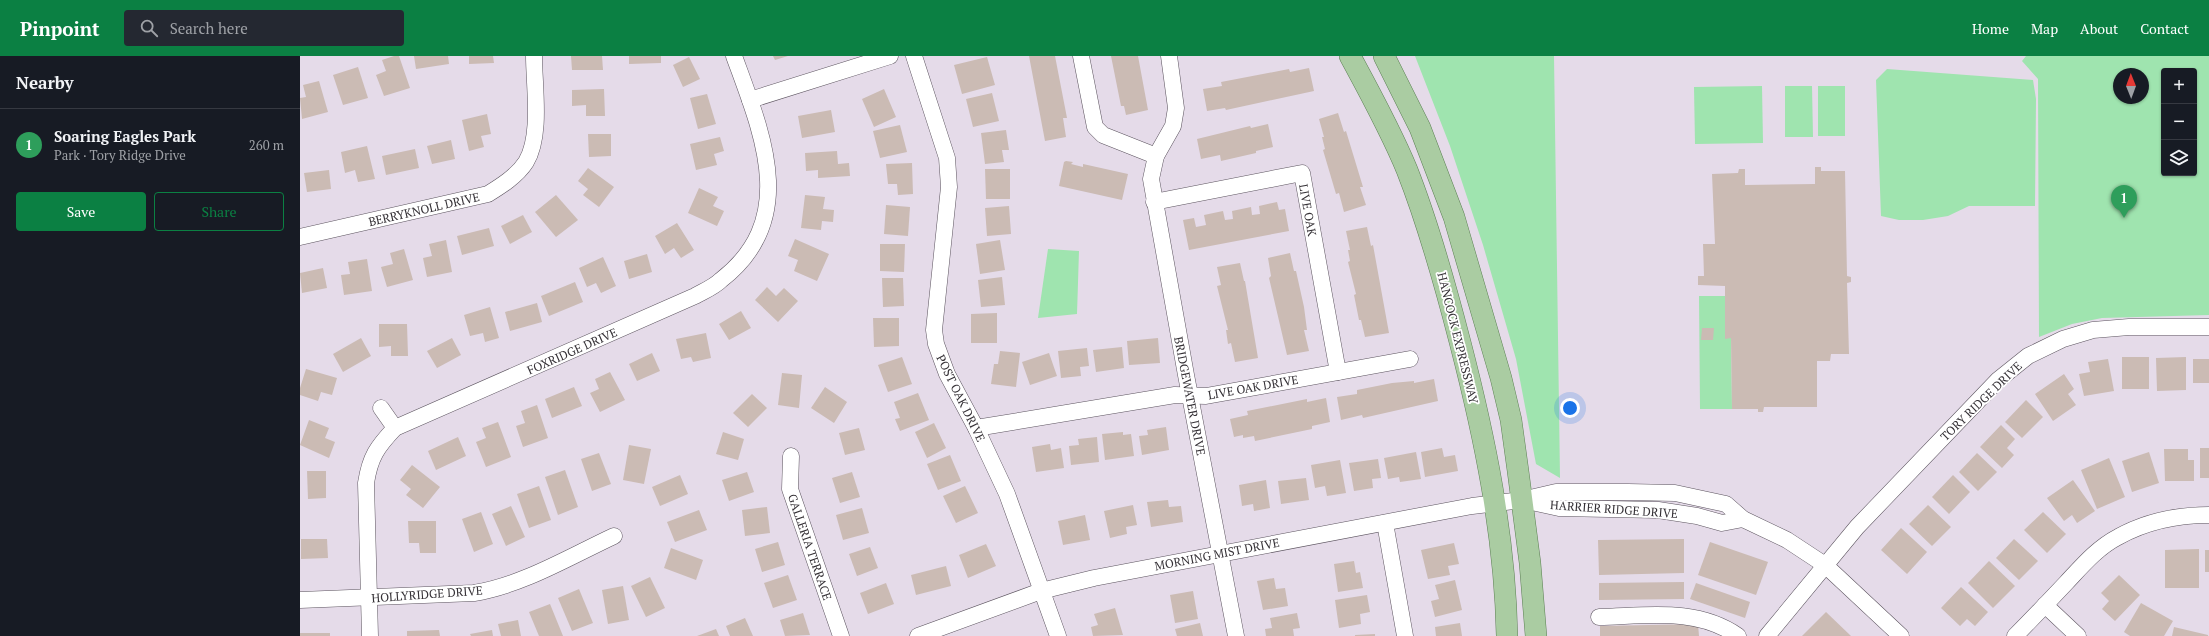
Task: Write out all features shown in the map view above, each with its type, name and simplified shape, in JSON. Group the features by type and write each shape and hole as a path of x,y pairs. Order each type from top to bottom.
{"main road":[{"name":"HANCOCK EXPRESSWAY","path":"1350,56 1378,107 1407,170 1447,291 1470,383 1495,502 1507,636"},
{"path":"1384,56 1420,128 1454,217 1501,378 1511,420 1522,500 1536,636"}],"street":[{"name":"BERRYKNOLL DRIVE","path":"300,237 488,194 505,183 540,149 535,121 534,56"},
{"name":"FOXRIDGE DRIVE","path":"370,636 366,483 372,458 378,446 395,428 695,296 721,281 741,262 757,239 765,214 769,193 767,164 750,100 734,56"},
{"path":"750,100 890,56"},
{"name":"POST OAK DRIVE","path":"914,56 947,158 949,171 949,187 934,330 936,344 947,374 976,428 1007,494 1058,636"},
{"path":"1081,56 1095,127 1103,135 1156,156"},
{"name":"BRIDGEWATER DRIVE","path":"1169,56 1176,108 1173,126 1156,156 1151,179 1154,202 1236,636"},
{"name":"LIVE OAK","path":"1154,202 1302,173 1338,372"},
{"name":"TORY RIDGE DRIVE","path":"1767,636 1857,527 1998,380 2028,356 2063,339 2093,330 2129,327 2209,327"},
{"name":"LIVE OAK DRIVE","path":"976,428 1190,394 1206,396 1410,359"},
{"path":"381,408 395,428"},
{"name":"GALLERIA TERRACE","path":"791,456 790,489 841,636"},
{"name":"MORNING MIST DRIVE","path":"918,636 1041,591 1094,578 1495,502 1522,500"},
{"name":"HARRIER RIDGE DRIVE","path":"1522,500 1559,508 1658,510 1697,516 1722,523 1743,519 1787,540 1825,565 1900,636"},
{"path":"2015,636 2087,560 2101,548 2118,537 2165,520 2209,515"},
{"path":"1385,523 1405,636"},
{"name":"HOLLYRIDGE DRIVE","path":"300,600 369,598 492,590 511,584 614,536"},
{"path":"2046,605 2078,636"},
{"path":"1599,617 1672,615 1699,618 1716,623 1738,636"}],"green space":[{"path":"1415,56 1554,56 1560,478 1536,464 1516,359 1483,245 1450,146"},
{"path":"2026,56 2209,56 2209,315 2102,318 2072,324 2039,337 2038,79 2022,61"},
{"path":"1887,69 2033,80 2036,99 2035,206 1969,206 1948,216 1923,220 1899,220 1881,216 1876,80"},
{"path":"1762,86 1763,143 1695,144 1694,87"},
{"path":"1785,86 1812,86 1813,137 1785,137"},
{"path":"1818,86 1845,86 1845,136 1818,136"},
{"path":"1048,249 1079,251 1077,314 1038,318"},
{"path":"1699,296 1725,296 1725,338 1731,338 1732,409 1700,409"}],"building":[{"path":"399,56 410,88 384,96 376,75 386,71 382,60"},
{"path":"414,56 448,56 449,64 416,69"},
{"path":"469,56 493,56 494,63 469,64"},
{"path":"571,56 602,56 603,70 572,70"},
{"path":"629,56 661,56 661,63 629,64"},
{"path":"773,56 788,56 775,60"},
{"path":"1029,56 1055,56 1067,118 1063,118 1066,137 1045,141"},
{"path":"1111,56 1138,56 1148,110 1126,115 1124,106 1121,106"},
{"path":"689,57 700,79 683,87 673,65"},
{"path":"987,57 995,85 962,94 954,65"},
{"path":"358,67 368,98 343,105 333,75"},
{"path":"1309,68 1314,91 1226,110 1225,108 1207,111 1203,89 1222,86 1221,82 1289,69 1290,72"},
{"path":"319,81 328,112 302,119 300,98 306,97 303,85"},
{"path":"604,89 605,116 586,116 586,105 572,106 572,90"},
{"path":"884,89 896,117 874,127 862,99"},
{"path":"992,93 999,121 973,127 966,99"},
{"path":"707,94 716,124 698,129 690,98"},
{"path":"831,110 835,132 802,138 798,116"},
{"path":"1338,113 1344,132 1346,131 1363,187 1360,187 1366,205 1344,212 1339,193 1336,194 1323,150 1325,149 1322,137 1324,137 1319,119"},
{"path":"487,114 491,134 481,136 484,147 469,151 462,120"},
{"path":"1268,124 1273,147 1256,151 1256,153 1221,161 1220,155 1201,159 1197,139 1250,126 1251,128"},
{"path":"900,125 907,152 880,158 873,131"},
{"path":"1006,130 1009,150 1002,150 1004,162 985,164 981,133"},
{"path":"588,134 611,134 611,156 589,157"},
{"path":"720,137 724,151 714,154 717,165 696,170 690,144"},
{"path":"451,140 455,159 432,164 427,146"},
{"path":"367,146 375,179 358,182 355,170 345,173 341,152"},
{"path":"415,149 419,168 386,175 382,156"},
{"path":"837,151 838,164 849,163 850,176 818,178 818,170 806,171 805,153"},
{"path":"1064,162 1073,162 1071,164 1083,167 1083,164 1128,174 1122,200 1059,186"},
{"path":"912,163 913,194 898,195 897,184 888,184 886,164"},
{"path":"1815,167 1821,167 1821,171 1845,171 1847,276 1851,277 1851,282 1847,283 1849,354 1831,354 1830,361 1817,361 1817,407 1764,407 1763,412 1758,412 1758,409 1732,409 1731,338 1725,339 1725,286 1698,285 1698,276 1704,276 1703,244 1715,244 1712,174 1738,173 1739,169 1745,169 1745,185 1815,184"},
{"path":"588,168 614,187 599,207 583,195 588,189 578,181"},
{"path":"985,169 1010,169 1010,199 986,199"},
{"path":"329,170 331,189 307,192 304,173"},
{"path":"699,188 718,197 713,206 724,211 717,226 688,213"},
{"path":"556,195 578,220 556,237 535,212"},
{"path":"805,195 825,197 823,209 834,210 833,222 822,221 821,230 801,228"},
{"path":"1277,202 1279,210 1285,209 1289,231 1189,250 1183,220 1194,218 1196,227 1206,225 1204,215 1223,211 1225,220 1233,219 1232,211 1251,207 1252,215 1260,214 1259,206"},
{"path":"886,205 910,207 908,236 884,234"},
{"path":"1009,206 1011,234 987,236 985,208"},
{"path":"523,215 532,232 510,244 501,226"},
{"path":"677,223 694,250 681,258 674,248 665,254 655,236"},
{"path":"1367,227 1371,246 1373,245 1389,333 1365,337 1361,320 1359,320 1354,295 1356,294 1348,262 1350,261 1348,250 1350,250 1346,231"},
{"path":"489,228 494,246 462,255 457,236"},
{"path":"795,239 829,254 817,281 794,271 798,260 788,256"},
{"path":"446,240 452,272 427,277 423,258 432,256 429,244"},
{"path":"1000,240 1005,270 980,274 976,244"},
{"path":"880,244 905,244 904,272 880,271"},
{"path":"404,249 413,280 387,287 381,267 393,264 390,253"},
{"path":"1290,253 1294,271 1296,271 1304,307 1307,330 1304,330 1309,351 1287,355 1269,278 1271,276 1268,258"},
{"path":"647,254 652,272 629,279 624,261"},
{"path":"603,257 616,286 601,293 596,283 587,287 579,268"},
{"path":"367,259 372,291 344,295 341,275 350,274 348,262"},
{"path":"1240,263 1245,281 1258,358 1235,362 1231,343 1228,344 1226,330 1228,330 1217,286 1221,285 1217,267"},
{"path":"323,268 327,288 302,293 300,273"},
{"path":"1002,277 1005,305 981,307 978,280"},
{"path":"882,278 903,278 904,306 883,307"},
{"path":"575,282 583,302 549,316 541,296"},
{"path":"767,287 776,296 784,288 798,301 778,322 755,300"},
{"path":"537,303 542,322 510,331 505,312"},
{"path":"490,307 499,338 485,342 483,333 470,336 464,315"},
{"path":"741,311 751,328 729,340 719,324"},
{"path":"997,313 997,343 971,343 971,314"},
{"path":"873,318 899,318 899,346 874,347"},
{"path":"379,324 407,324 408,356 391,356 391,346 379,347"},
{"path":"1702,328 1714,328 1713,340 1701,340"},
{"path":"706,333 711,358 693,362 691,357 681,359 676,339"},
{"path":"361,338 371,356 343,372 333,354"},
{"path":"452,338 461,355 437,368 427,351"},
{"path":"1158,338 1160,363 1129,365 1127,341"},
{"path":"1122,347 1124,368 1096,372 1093,350"},
{"path":"1087,348 1089,366 1080,367 1081,376 1061,378 1058,351"},
{"path":"1000,351 1020,353 1016,387 991,384 994,364 998,364"},
{"path":"652,353 660,371 637,381 629,364"},
{"path":"1049,353 1057,376 1030,385 1022,362"},
{"path":"902,357 912,384 888,392 878,365"},
{"path":"2122,357 2149,357 2149,389 2122,389"},
{"path":"2186,357 2186,390 2157,391 2156,358"},
{"path":"2108,359 2114,391 2084,396 2079,374 2090,372 2088,362"},
{"path":"2193,359 2209,359 2209,383 2193,383"},
{"path":"306,369 337,378 332,395 321,392 318,401 300,395 300,388"},
{"path":"610,372 625,400 600,412 590,393 599,389 595,379"},
{"path":"782,373 802,375 799,408 778,405"},
{"path":"2064,374 2074,389 2068,394 2076,405 2053,421 2035,394"},
{"path":"1434,379 1438,401 1363,418 1362,415 1341,420 1337,397 1357,394 1357,390 1392,383 1414,381 1414,383"},
{"path":"574,387 582,406 552,418 545,399"},
{"path":"825,387 847,402 834,423 811,408"},
{"path":"918,393 929,420 900,431 895,419 900,418 894,402"},
{"path":"752,394 767,408 748,427 733,413"},
{"path":"1326,398 1330,422 1312,426 1312,429 1255,441 1254,436 1243,438 1243,435 1234,437 1230,419 1248,415 1247,411 1307,399 1307,402"},
{"path":"2026,400 2043,417 2022,438 2005,422"},
{"path":"537,405 548,438 523,447 516,426 525,423 521,411"},
{"path":"309,420 329,428 325,438 335,442 329,458 300,445"},
{"path":"498,422 511,457 486,467 476,442 486,438 482,428"},
{"path":"934,423 946,448 927,458 915,432"},
{"path":"2001,425 2015,439 2007,448 2014,455 2002,468 1980,447"},
{"path":"1166,427 1169,450 1142,455 1139,436 1148,435 1147,430"},
{"path":"859,428 865,450 845,455 839,433"},
{"path":"723,432 744,439 738,460 716,454"},
{"path":"1123,432 1123,435 1131,434 1134,456 1105,460 1102,434"},
{"path":"458,437 466,456 436,470 428,451"},
{"path":"1097,437 1099,462 1071,465 1069,446 1079,445 1078,439"},
{"path":"1050,444 1051,450 1061,448 1064,468 1036,472 1032,447"},
{"path":"629,445 651,449 644,484 623,480"},
{"path":"1442,448 1444,457 1455,455 1458,471 1425,477 1421,452"},
{"path":"2200,448 2209,448 2209,478 2200,478"},
{"path":"2164,449 2188,449 2188,460 2194,460 2194,481 2165,481"},
{"path":"1416,452 1421,479 1400,482 1399,477 1388,479 1384,458"},
{"path":"2149,452 2159,483 2132,492 2122,461"},
{"path":"599,453 611,484 592,491 581,459"},
{"path":"1977,453 1997,472 1978,491 1959,472"},
{"path":"950,455 961,481 938,490 927,464"},
{"path":"2109,458 2125,497 2097,509 2081,470"},
{"path":"1378,459 1381,478 1372,479 1373,488 1354,491 1349,463"},
{"path":"1340,460 1346,493 1327,496 1325,486 1315,488 1311,465"},
{"path":"412,465 440,487 423,508 406,495 411,489 400,480"},
{"path":"565,470 578,507 558,515 545,477"},
{"path":"307,471 326,471 326,498 308,499"},
{"path":"747,472 754,492 729,501 722,480"},
{"path":"852,472 860,497 840,503 832,478"},
{"path":"680,475 688,494 660,506 652,487"},
{"path":"1953,475 1970,492 1949,514 1932,497"},
{"path":"1306,478 1309,500 1281,504 1278,481"},
{"path":"1266,480 1270,508 1254,511 1253,504 1242,506 1239,485"},
{"path":"2073,480 2095,511 2077,523 2072,515 2064,521 2047,498"},
{"path":"539,486 551,520 529,528 517,494"},
{"path":"965,486 978,513 956,523 943,496"},
{"path":"1168,500 1169,507 1181,506 1183,522 1151,527 1147,502"},
{"path":"1133,505 1137,525 1126,527 1127,534 1110,538 1104,511"},
{"path":"1928,505 1951,527 1932,546 1909,524"},
{"path":"511,506 525,537 506,546 492,514"},
{"path":"767,507 770,533 745,536 742,510"},
{"path":"862,508 869,533 843,540 836,515"},
{"path":"699,510 707,530 675,542 667,522"},
{"path":"481,512 493,544 474,552 462,519"},
{"path":"2043,512 2066,534 2047,553 2024,530"},
{"path":"1085,515 1090,540 1063,545 1058,521"},
{"path":"408,521 436,521 436,553 420,553 419,543 409,543"},
{"path":"1901,528 1927,552 1907,574 1881,550"},
{"path":"301,539 327,539 328,558 301,559"},
{"path":"1684,539 1684,573 1599,575 1598,540"},
{"path":"2014,539 2038,561 2019,580 1996,558"},
{"path":"778,542 785,565 762,572 755,549"},
{"path":"1710,542 1768,562 1756,595 1698,575"},
{"path":"1454,543 1459,564 1448,566 1450,575 1428,579 1421,550"},
{"path":"986,544 996,566 968,578 959,555"},
{"path":"870,547 878,568 857,576 849,554"},
{"path":"671,548 703,560 696,580 664,568"},
{"path":"2199,549 2199,588 2165,588 2165,550"},
{"path":"2205,550 2209,550 2209,572 2205,572"},
{"path":"1354,561 1356,573 1360,572 1363,588 1338,592 1334,564"},
{"path":"1989,561 2015,586 1993,608 1968,583"},
{"path":"946,566 951,586 916,595 911,575"},
{"path":"788,575 797,600 773,608 764,583"},
{"path":"2119,575 2140,595 2115,621 2102,609 2109,601 2101,593"},
{"path":"650,577 665,608 646,617 631,586"},
{"path":"1274,578 1276,589 1285,588 1288,606 1263,610 1257,581"},
{"path":"1455,580 1462,610 1435,617 1431,601 1439,599 1435,585"},
{"path":"1684,582 1684,599 1599,600 1599,583"},
{"path":"886,583 894,604 868,614 860,593"},
{"path":"1696,583 1750,602 1745,618 1690,599"},
{"path":"623,586 629,620 608,624 602,590"},
{"path":"1961,587 1988,612 1975,626 1967,619 1960,626 1941,608"},
{"path":"579,589 593,623 572,631 558,598"},
{"path":"1193,591 1198,619 1175,623 1170,595"},
{"path":"1367,595 1370,612 1360,614 1361,624 1339,628 1335,600"},
{"path":"2141,603 2173,621 2164,636 2130,636 2124,632"},
{"path":"550,604 563,636 539,636 529,612"},
{"path":"1115,608 1123,635 1093,636 1091,627 1098,625 1094,614"},
{"path":"1826,612 1851,636 1802,636"},
{"path":"803,613 810,635 785,636 780,620"},
{"path":"1297,613 1300,628 1293,629 1294,636 1266,636 1265,629 1272,628 1270,618"},
{"path":"745,618 753,636 730,636 726,626"},
{"path":"518,620 521,636 501,636 498,624"},
{"path":"1200,623 1203,636 1177,636 1175,629"},
{"path":"1460,623 1462,636 1436,636 1435,627"},
{"path":"1698,624 1699,636 1600,636 1600,626"},
{"path":"2174,627 2208,635 2208,636 2172,636"},
{"path":"716,629 719,636 697,636"},
{"path":"439,630 440,636 407,636 407,631"},
{"path":"492,630 493,636 471,636 470,634"},
{"path":"300,633 330,633 330,636 300,636"},
{"path":"1375,634 1375,636 1355,636 1355,635"}],"place":[{"name":"Soaring Eagles Park","path":"2124,218"}]}
